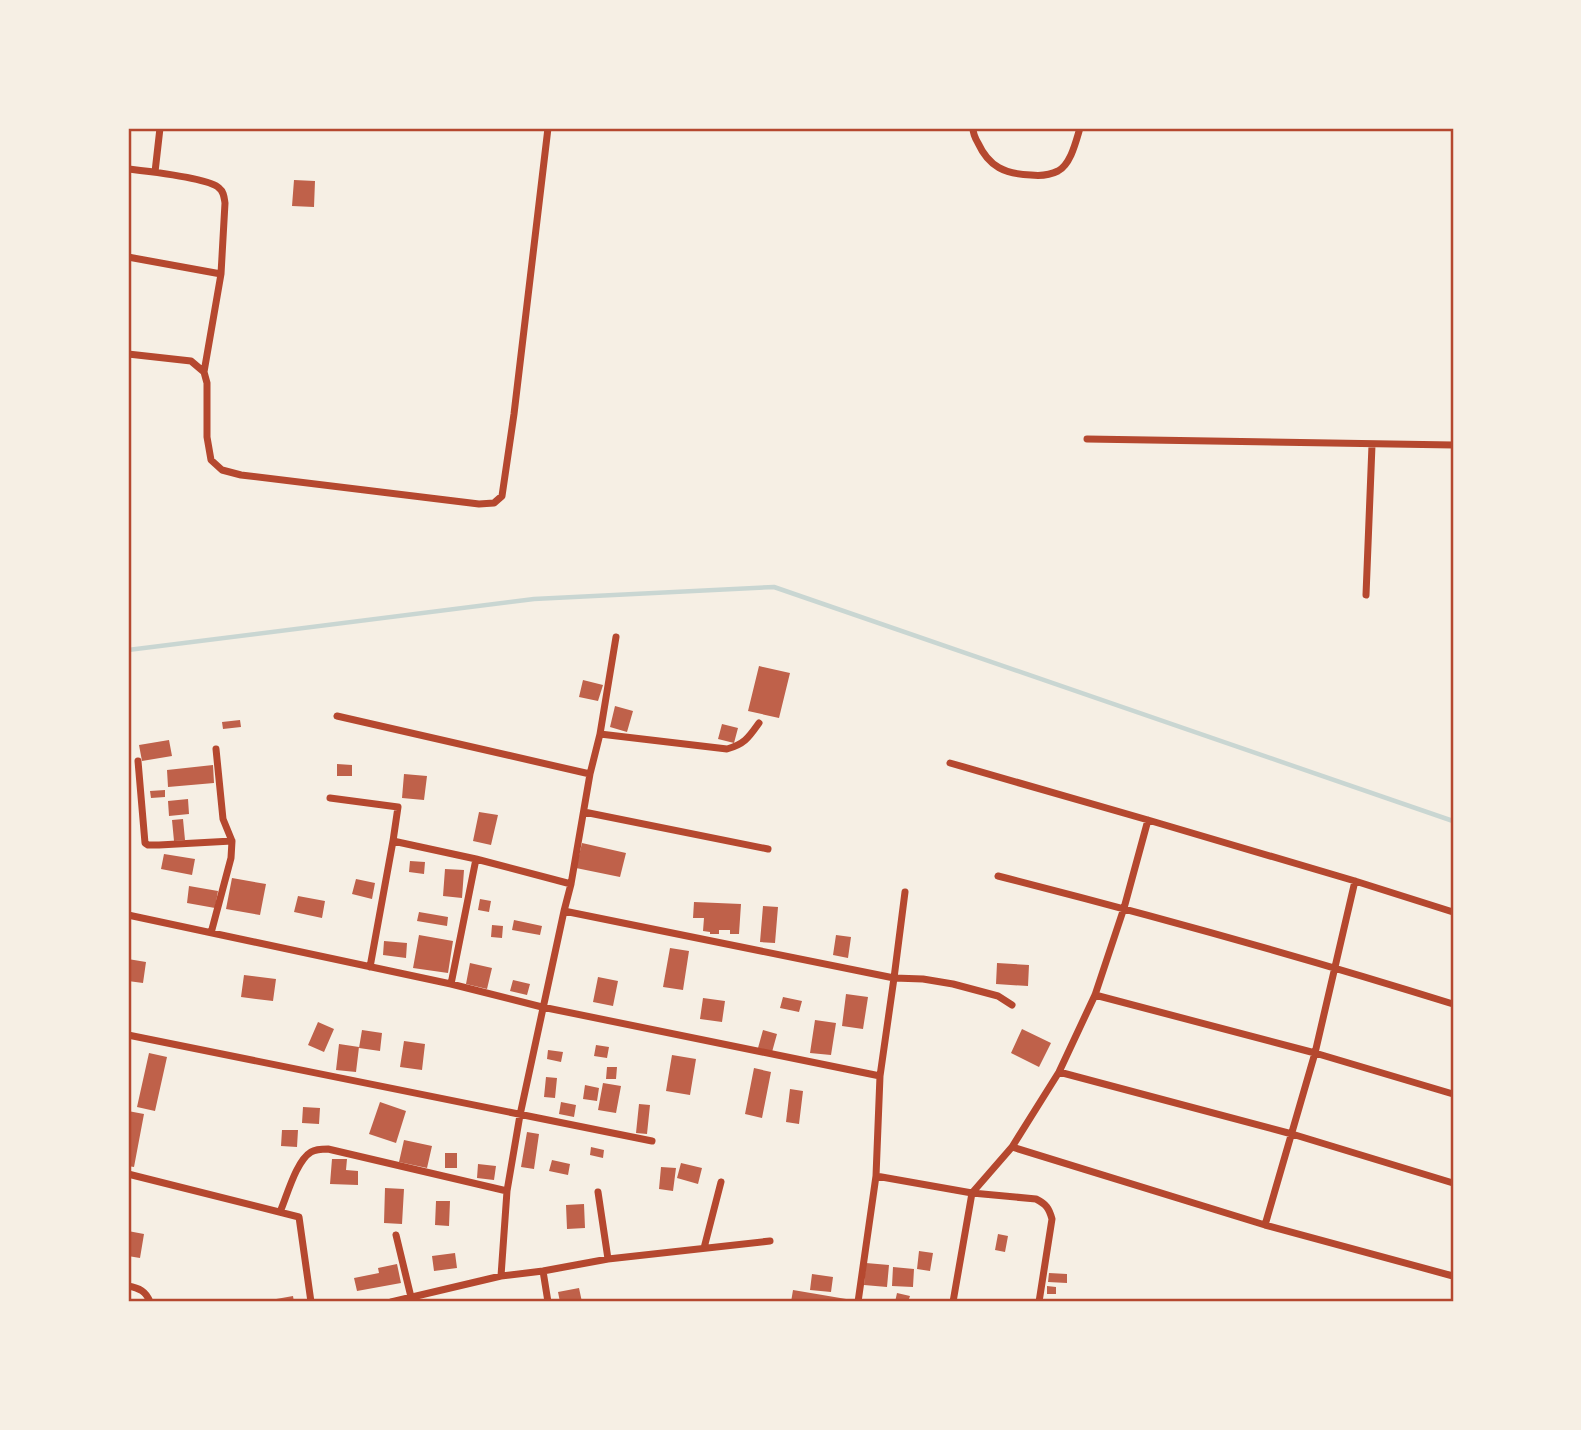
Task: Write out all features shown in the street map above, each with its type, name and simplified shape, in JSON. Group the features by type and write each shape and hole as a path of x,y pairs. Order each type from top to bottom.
{"street":[{"path":"155,172 160,128"},
{"path":"128,169 209,182 224,194 221,274 204,372 207,383 207,437 211,460 222,470 242,475 479,504 494,503 502,496 514,414 548,128"},
{"path":"973,128 984,155 998,168 1015,174 1042,176 1060,170 1073,152 1080,128"},
{"path":"128,257 221,274"},
{"path":"128,354 191,361 204,372"},
{"path":"1087,439 1453,445"},
{"path":"1366,595 1372,445"},
{"path":"501,1276 507,1191 520,1115 571,884 616,636"},
{"path":"337,716 590,774"},
{"path":"600,734 727,749 746,741 760,723"},
{"path":"211,933 231,858 232,841 223,819 216,749"},
{"path":"138,761 145,843 159,845 232,841"},
{"path":"950,763 1356,881 1453,912"},
{"path":"330,798 398,807 370,967"},
{"path":"584,812 768,849"},
{"path":"953,1302 972,1193 1012,1147 1059,1072 1095,995 1124,908 1148,820"},
{"path":"393,841 571,884"},
{"path":"451,984 475,859"},
{"path":"998,876 1124,908 1453,1004"},
{"path":"1265,1225 1315,1053 1356,881"},
{"path":"858,1302 876,1175 880,1076 905,892"},
{"path":"564,912 894,978 953,984 998,996 1012,1005"},
{"path":"128,915 451,984 542,1007 880,1076"},
{"path":"1095,995 1315,1053 1453,1094"},
{"path":"128,1035 652,1142"},
{"path":"1059,1072 1292,1134 1453,1183"},
{"path":"1012,1147 1265,1225 1453,1276"},
{"path":"280,1212 301,1162 319,1149 507,1191"},
{"path":"128,1174 299,1217 311,1302"},
{"path":"876,1175 972,1193 1035,1199 1045,1203 1052,1219 1039,1302"},
{"path":"704,1248 721,1182"},
{"path":"598,1192 608,1259"},
{"path":"396,1235 411,1297"},
{"path":"391,1302 501,1276 608,1259 771,1241"},
{"path":"543,1271 548,1302"},
{"path":"128,1286 146,1293 150,1302"}],"building":[{"path":"294,180 315,181 314,207 292,206"},
{"path":"759,666 790,673 779,718 748,711"},
{"path":"583,680 603,685 598,701 579,697"},
{"path":"615,706 633,711 627,732 610,727"},
{"path":"240,720 241,727 223,729 222,722"},
{"path":"722,724 738,728 734,743 718,739"},
{"path":"169,740 172,756 142,761 139,745"},
{"path":"337,764 352,765 352,776 337,776"},
{"path":"213,765 214,783 168,787 167,770"},
{"path":"404,774 427,776 424,800 402,798"},
{"path":"165,790 165,797 151,798 150,791"},
{"path":"188,799 189,814 169,816 168,801"},
{"path":"479,812 498,815 491,845 473,841"},
{"path":"183,819 185,840 174,841 172,820"},
{"path":"582,843 626,853 620,877 576,868"},
{"path":"164,854 195,859 192,875 161,869"},
{"path":"410,861 425,862 424,874 409,872"},
{"path":"445,869 464,870 462,898 443,896"},
{"path":"232,878 266,884 260,915 226,909"},
{"path":"356,879 375,883 372,899 352,894"},
{"path":"189,886 218,891 215,908 187,903"},
{"path":"298,896 325,901 322,918 294,912"},
{"path":"480,899 491,901 489,912 478,910"},
{"path":"694,902 741,904 739,934 730,934 730,930 719,930 719,934 703,931 704,918 693,918"},
{"path":"763,906 778,907 775,943 760,942"},
{"path":"419,912 448,917 447,926 417,921"},
{"path":"514,920 542,926 540,935 512,930"},
{"path":"492,925 503,926 502,938 491,937"},
{"path":"419,935 453,941 448,973 413,968"},
{"path":"836,935 851,937 848,958 833,955"},
{"path":"384,941 407,943 406,958 383,955"},
{"path":"670,948 689,951 683,990 663,987"},
{"path":"128,959 146,962 143,983 128,981"},
{"path":"470,963 492,968 487,989 466,984"},
{"path":"997,963 1029,965 1028,986 996,984"},
{"path":"244,975 276,979 273,1001 241,997"},
{"path":"598,977 618,981 613,1006 593,1002"},
{"path":"513,980 530,984 527,995 510,991"},
{"path":"846,994 868,997 863,1029 842,1026"},
{"path":"783,997 802,1001 799,1012 780,1008"},
{"path":"703,998 725,1001 722,1022 700,1019"},
{"path":"815,1020 836,1023 831,1055 810,1053"},
{"path":"318,1022 334,1029 324,1052 308,1045"},
{"path":"1022,1029 1051,1043 1039,1067 1011,1053"},
{"path":"362,1030 382,1033 380,1051 359,1048"},
{"path":"763,1030 777,1034 772,1052 758,1048"},
{"path":"404,1041 425,1044 422,1070 400,1067"},
{"path":"339,1044 359,1047 356,1072 336,1070"},
{"path":"596,1045 609,1047 607,1058 594,1056"},
{"path":"548,1050 563,1052 561,1062 547,1059"},
{"path":"149,1053 167,1057 155,1111 137,1107"},
{"path":"672,1055 696,1059 690,1095 666,1091"},
{"path":"607,1067 617,1067 616,1079 606,1079"},
{"path":"754,1068 771,1072 762,1118 745,1114"},
{"path":"546,1077 557,1078 555,1098 544,1097"},
{"path":"603,1083 621,1086 616,1113 598,1110"},
{"path":"585,1085 599,1088 597,1101 583,1099"},
{"path":"790,1089 803,1091 799,1124 786,1122"},
{"path":"380,1102 406,1111 396,1143 369,1134"},
{"path":"561,1102 576,1105 574,1117 559,1114"},
{"path":"639,1104 650,1105 647,1134 636,1133"},
{"path":"303,1107 320,1108 319,1124 302,1123"},
{"path":"128,1111 144,1114 134,1167 128,1166"},
{"path":"282,1130 298,1130 297,1147 281,1146"},
{"path":"527,1132 539,1134 534,1169 521,1167"},
{"path":"404,1140 432,1146 427,1168 399,1162"},
{"path":"591,1147 604,1150 603,1158 590,1155"},
{"path":"445,1153 457,1153 457,1168 445,1168"},
{"path":"332,1159 347,1159 346,1170 358,1171 358,1185 330,1184"},
{"path":"552,1160 570,1164 568,1175 549,1171"},
{"path":"681,1163 702,1168 698,1184 677,1178"},
{"path":"478,1164 496,1166 494,1180 477,1178"},
{"path":"661,1167 676,1168 673,1191 659,1189"},
{"path":"385,1188 404,1189 402,1224 384,1223"},
{"path":"436,1201 450,1201 449,1226 435,1225"},
{"path":"584,1204 585,1228 567,1229 566,1205"},
{"path":"128,1231 144,1234 140,1258 128,1256"},
{"path":"998,1234 1008,1236 1005,1252 995,1250"},
{"path":"919,1251 933,1253 930,1271 917,1269"},
{"path":"455,1253 457,1268 434,1271 432,1256"},
{"path":"866,1263 889,1265 887,1287 864,1285"},
{"path":"397,1264 401,1283 357,1291 354,1278 379,1273 378,1268"},
{"path":"893,1267 914,1269 913,1287 892,1286"},
{"path":"1049,1273 1067,1274 1067,1283 1048,1282"},
{"path":"812,1274 833,1277 831,1292 810,1290"},
{"path":"1047,1286 1056,1287 1056,1294 1047,1294"},
{"path":"579,1288 582,1302 560,1302 558,1292"},
{"path":"793,1290 852,1300 852,1302 791,1302"},
{"path":"897,1293 910,1296 908,1302 895,1302"},
{"path":"293,1296 294,1302 265,1302 265,1301"}],"waterway":[{"path":"128,650 534,599 774,587 1453,821"}]}
